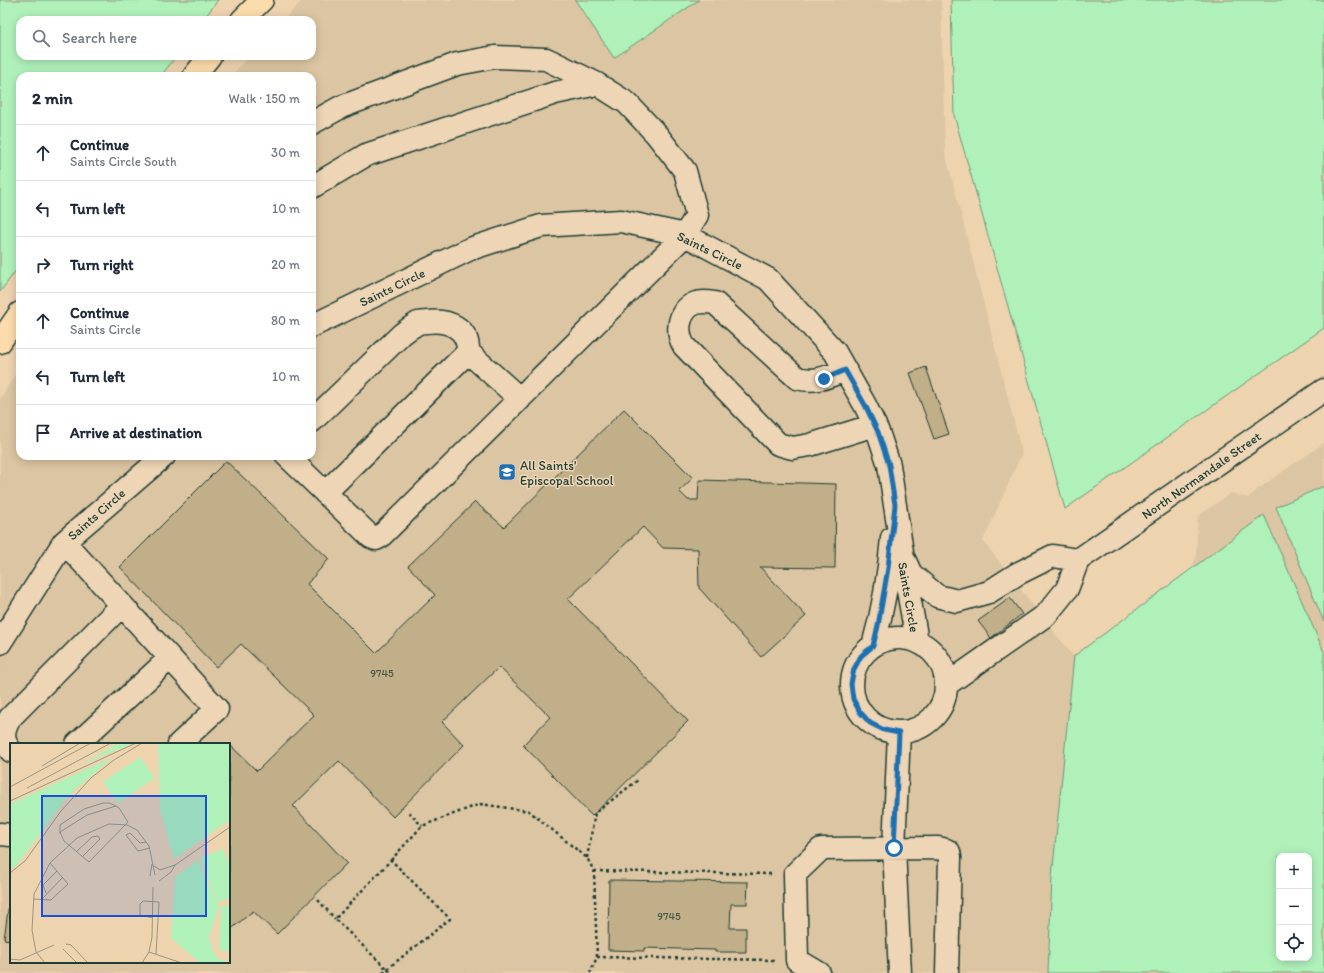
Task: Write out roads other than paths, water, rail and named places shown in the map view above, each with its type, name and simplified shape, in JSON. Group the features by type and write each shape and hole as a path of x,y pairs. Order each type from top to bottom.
{"main road":[{"path":"246,16 262,0"},
{"path":"197,72 207,60"},
{"path":"0,342 16,319"}],"street":[{"path":"291,460 371,537 376,539 380,537 684,235 698,215 685,171 657,135 627,103 597,84 546,59 495,57 457,64 341,107 316,121"},
{"path":"316,185 366,155 554,93 597,84"},
{"name":"Saints Circle","path":"316,324 470,249 541,226 621,221 684,235 768,279 835,352 865,405 878,432 889,465 917,641"},
{"path":"845,370 824,379 808,381 797,378 715,302 698,302 692,305 680,319 678,330 680,340 684,346 778,444 792,448 810,445 875,425"},
{"path":"316,417 402,334 418,323 438,321 445,321 456,326 464,336 468,347 468,352 520,398"},
{"path":"325,493 468,352"},
{"name":"North Normandale Street","path":"1078,560 1324,390"},
{"name":"Saints Circle","path":"0,643 64,542 159,460"},
{"name":"Saints Circle","path":"873,646 888,568 895,505"},
{"path":"64,542 217,709 180,743"},
{"path":"902,552 911,574 937,596 958,601 989,592 1017,574 1053,556 1078,560 1067,589 1046,615 946,685"},
{"path":"10,750 6,745 4,736 5,727 10,718 122,605"},
{"path":"902,638 917,641 931,650 941,662 947,680 944,700 934,718 918,729 899,733 884,730 870,723 860,712 853,699 851,684 854,669 861,656 873,646 887,639 902,638"},
{"path":"78,743 170,658"},
{"path":"899,733 894,848 900,973"},
{"path":"819,973 797,960 795,874 821,848 938,848 949,852 947,973"}],"place":[{"name":"All Saints' Episcopal School","path":"507,472"}]}
